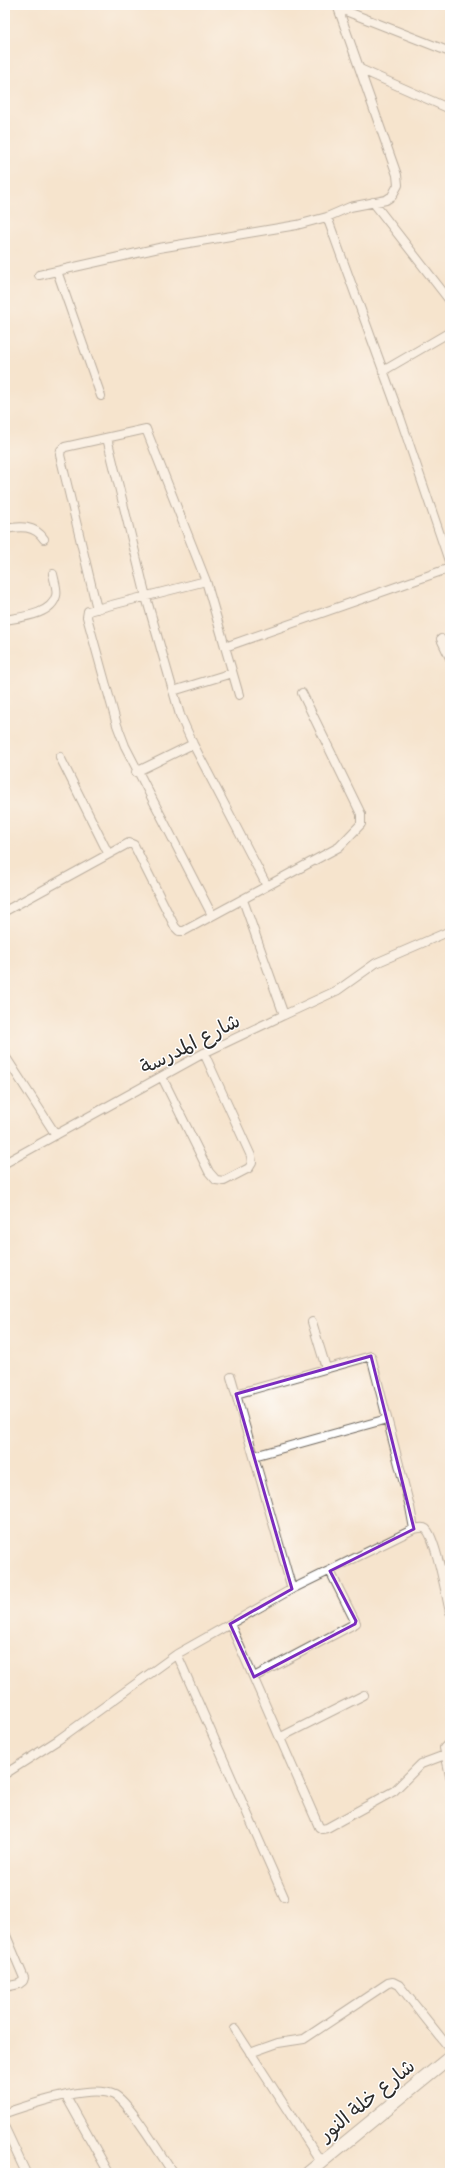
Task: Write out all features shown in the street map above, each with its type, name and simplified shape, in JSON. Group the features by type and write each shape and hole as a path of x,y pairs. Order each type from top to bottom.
{"street":[{"path":"337,7 450,52"},
{"path":"39,275 159,248 296,226 327,217 350,207 392,196 398,186 397,175 337,7"},
{"path":"360,69 450,109"},
{"path":"373,202 450,301"},
{"path":"327,217 423,481 450,564"},
{"path":"57,271 101,396"},
{"path":"383,371 450,332"},
{"path":"97,609 60,455 61,450 65,447 140,429 146,430 149,434 206,581 239,695"},
{"path":"107,438 146,597 173,691 192,744 267,886"},
{"path":"5,529 32,528 39,532 44,539"},
{"path":"224,647 450,568"},
{"path":"5,620 39,612 53,602 57,594 52,574"},
{"path":"206,581 88,612 88,622 117,725 136,772 212,914"},
{"path":"441,640 450,658"},
{"path":"173,691 232,673"},
{"path":"5,911 123,844 129,843 134,845 179,931 184,931 212,914 242,900 339,847 361,824 357,804 302,693"},
{"path":"136,772 192,744"},
{"path":"60,757 108,853"},
{"path":"242,900 284,1015"},
{"name":"شارع المدرسة","path":"5,1163 204,1053 338,990 382,960 450,931"},
{"path":"162,1077 209,1172 216,1180 224,1181 249,1168 252,1163 252,1156 204,1053"},
{"path":"5,1056 56,1135"},
{"path":"312,1322 326,1368"},
{"path":"236,1394 371,1356 373,1358 410,1507 414,1529"},
{"path":"231,1377 292,1589"},
{"path":"254,1456 387,1419"},
{"path":"5,1774 58,1740 177,1654 292,1589 414,1529 422,1527 426,1529 433,1542 450,1612"},
{"path":"254,1677 356,1622 330,1571"},
{"path":"230,1624 281,1737 318,1827 322,1829 382,1798 394,1791 421,1764 445,1755"},
{"path":"177,1654 284,1897"},
{"path":"281,1737 364,1695"},
{"path":"450,1742 444,1748 450,1776"},
{"path":"5,1933 24,1981 20,1984 5,1987"},
{"path":"250,2053 278,2043 304,2039 393,1982 399,1985 450,2049"},
{"path":"235,2029 321,2162"},
{"name":"شارع خلة النور","path":"308,2173 450,2057"},
{"path":"5,2113 48,2099 66,2096 95,2092 115,2095 127,2108 173,2173"},
{"path":"66,2096 109,2173"},
{"path":"5,2128 26,2173"}],"highlighted area":[{"path":"371,1356 414,1529 330,1571 356,1621 355,1624 254,1677 230,1624 292,1589 236,1394"}]}
